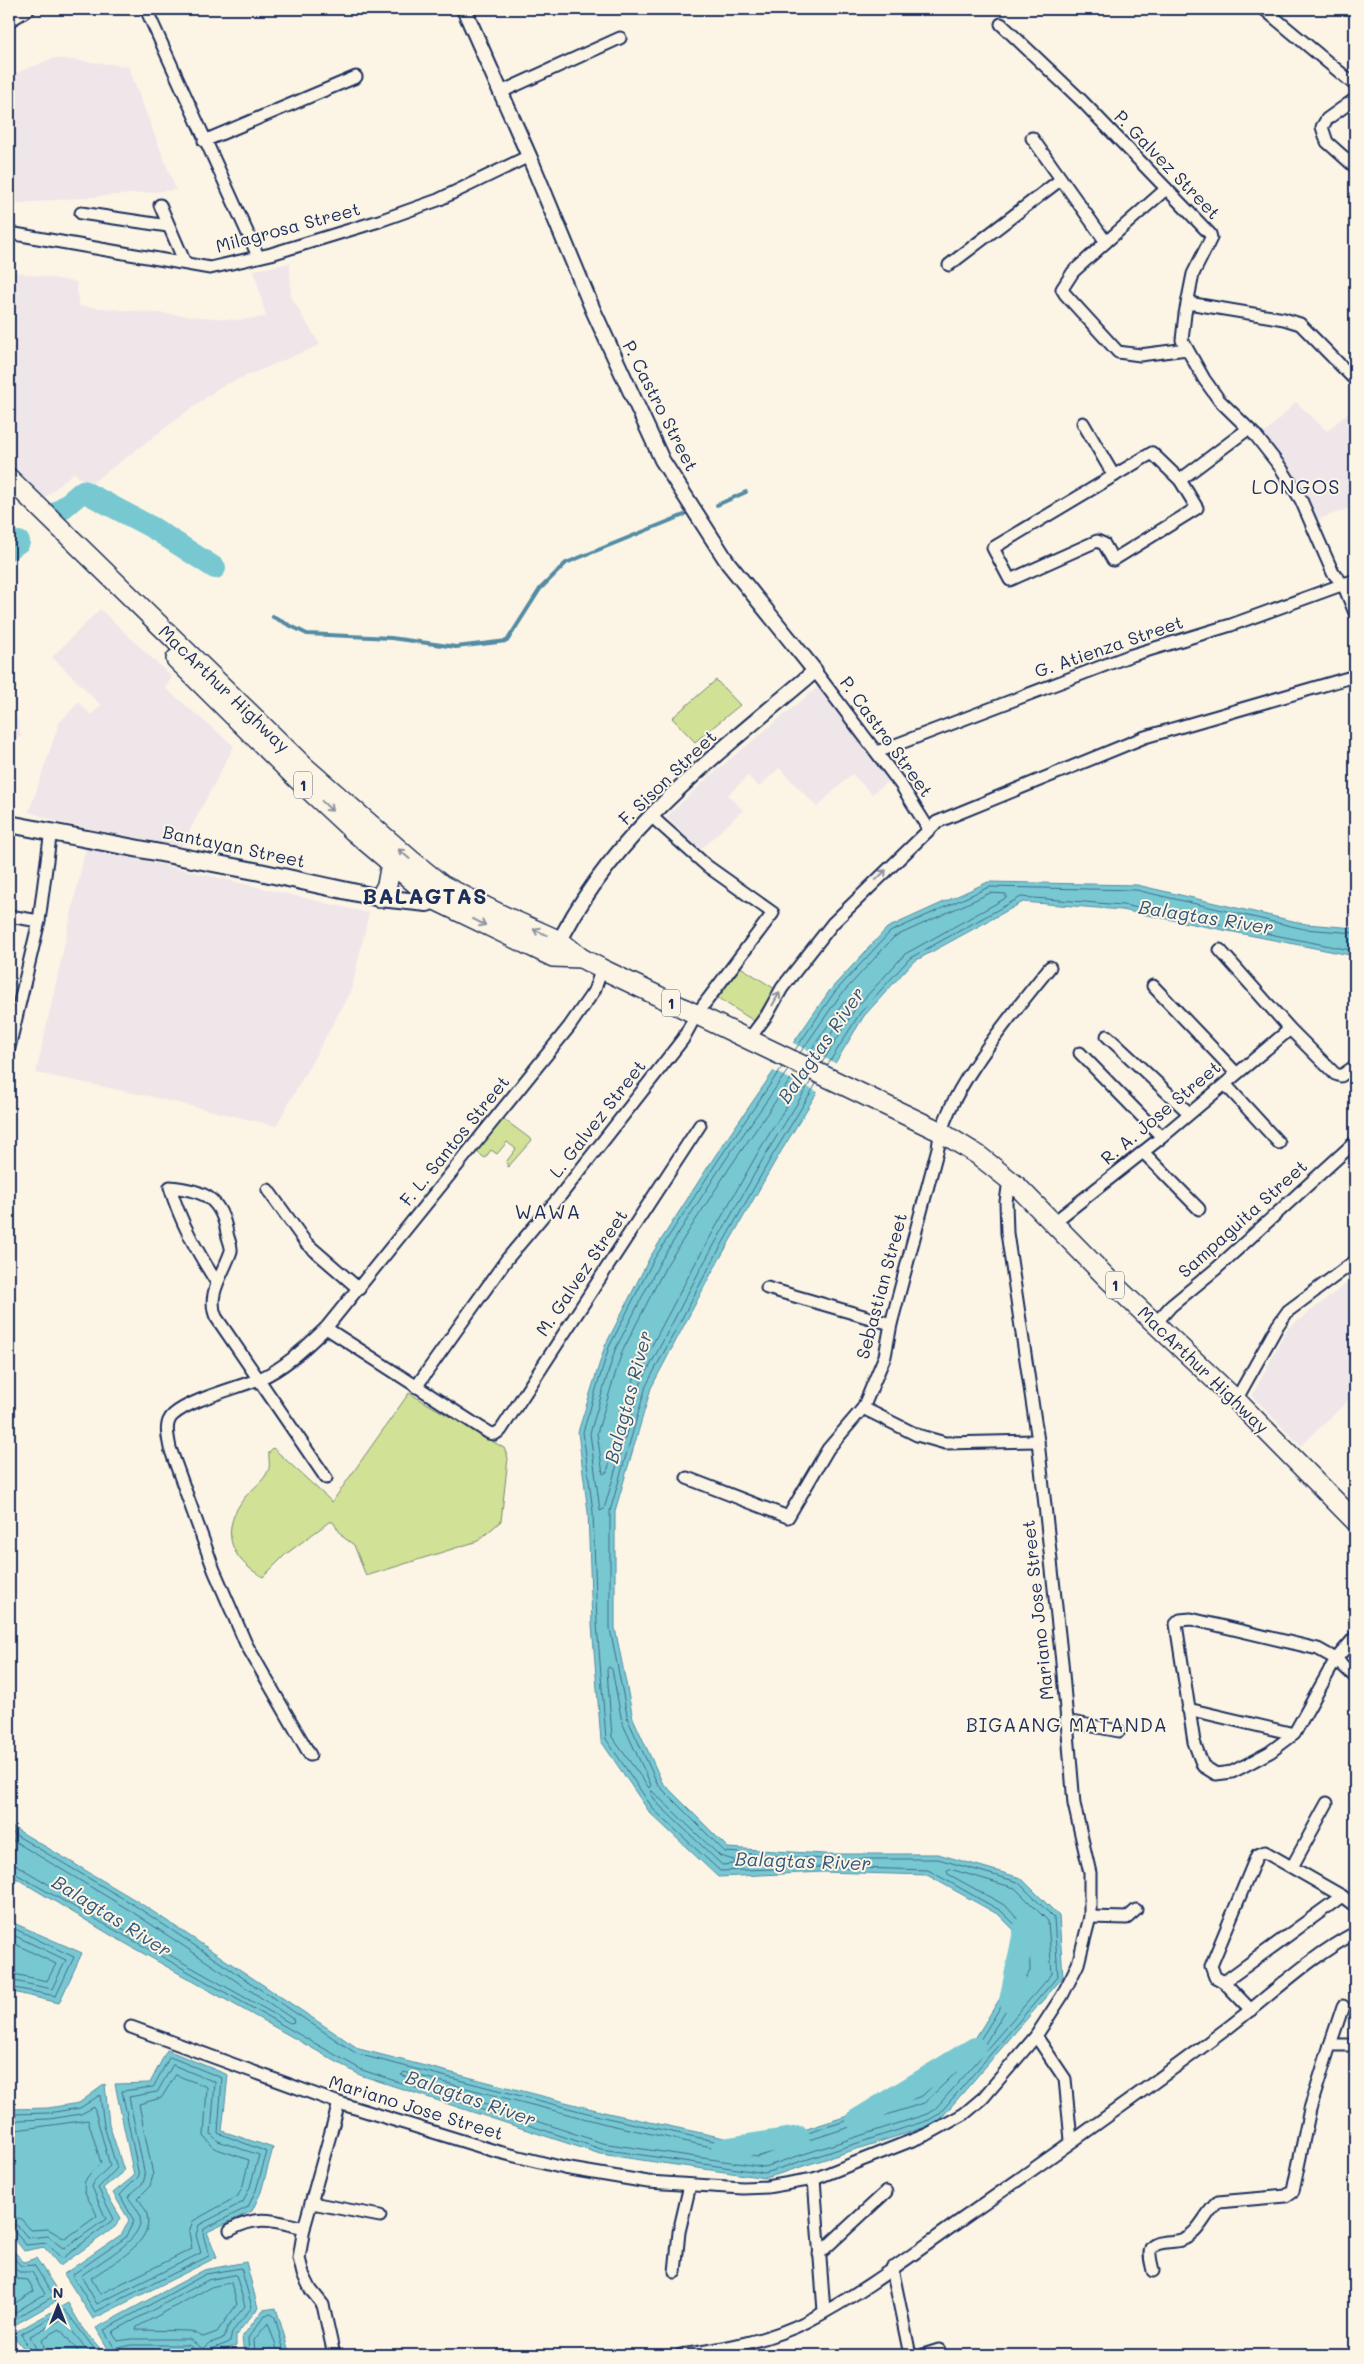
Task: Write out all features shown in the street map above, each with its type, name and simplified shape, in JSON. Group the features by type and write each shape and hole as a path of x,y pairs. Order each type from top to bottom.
{"highway":[{"name":"MacArthur Highway","path":"9,478 48,527 295,777 391,863 438,892 504,916 556,949 581,958 847,1086 939,1131 978,1155 1009,1180 1155,1324 1236,1400 1355,1521"},
{"name":"MacArthur Highway","path":"9,496 48,527 261,721 306,767 438,892"},
{"path":"380,898 387,885 391,863"}],"main road":[{"name":"Bantayan Street","path":"9,824 51,830 380,898 427,903 438,892"}],"street":[{"path":"9,21 30,9"},
{"path":"146,9 204,141 258,256"},
{"name":"P. Castro Street","path":"464,9 529,156 593,310 662,460 728,563 877,752 928,828"},
{"path":"1264,9 1355,85"},
{"name":"P. Galvez Street","path":"1001,24 1082,101 1206,228 1211,238 1193,274 1182,334 1187,349 1220,400 1262,444 1286,476 1301,500 1333,573 1342,584 1355,613"},
{"path":"501,92 620,38"},
{"path":"204,141 356,77"},
{"path":"1355,99 1328,119 1322,127 1328,142 1355,167"},
{"path":"1032,138 1060,180 1106,242"},
{"name":"Milagrosa Street","path":"15,234 210,268 318,240 438,200 529,156"},
{"path":"949,265 1060,180"},
{"path":"1166,189 1070,276 1062,289 1118,352 1140,355 1187,349"},
{"path":"160,205 185,263"},
{"path":"81,213 168,226"},
{"path":"1188,302 1284,319 1300,324 1355,380"},
{"path":"1082,423 1114,476"},
{"path":"1180,480 1248,429"},
{"path":"1152,454 1180,480 1197,508 1113,560 1104,544 1097,541 1010,580 993,548 1114,476 1152,454"},
{"name":"G. Atienza Street","path":"877,752 1129,656 1231,624 1355,580"},
{"name":"F. Sison Street","path":"556,949 568,923 593,887 651,816 815,671"},
{"path":"755,1042 782,988 833,923 928,828 955,814 1144,737 1355,676"},
{"name":"L. Galvez Street","path":"416,1387 507,1259 560,1196 683,1039 696,1015 773,913 707,866 651,816"},
{"path":"9,1048 39,921 51,830"},
{"path":"9,916 39,921"},
{"path":"1220,950 1290,1029 1335,1074 1341,1076 1355,1066"},
{"name":"Sebastian Street","path":"687,1478 788,1516 828,1449 863,1408 885,1356 891,1324 938,1148 939,1131 951,1103 1002,1027 1050,967"},
{"name":"F. L. Santos Street","path":"310,1755 255,1662 214,1570 170,1448 167,1433 173,1415 185,1407 259,1379 280,1368 326,1328 569,1027 594,990 602,969"},
{"path":"1153,986 1236,1073"},
{"name":"R. A. Jose Street","path":"1053,1223 1162,1137 1290,1029"},
{"path":"1107,1036 1189,1113"},
{"path":"1080,1053 1162,1137"},
{"path":"1225,1084 1278,1143"},
{"name":"M. Galvez Street","path":"416,1387 489,1433 501,1430 700,1125"},
{"name":"Sampaguita Street","path":"1155,1324 1171,1306 1217,1268 1355,1142"},
{"path":"1143,1152 1199,1209"},
{"name":"Mariano Jose Street","path":"131,2027 339,2103 523,2159 648,2182 767,2187 814,2179 899,2146 946,2125 983,2098 1036,2036 1068,1985 1078,1964 1090,1917 1090,1873 1074,1804 1062,1662 1038,1441 1006,1233 1006,1202 1009,1180"},
{"path":"217,1283 191,1240 175,1205 170,1188 192,1190 218,1204 225,1220 232,1249 217,1283 212,1302 216,1317 326,1478"},
{"path":"268,1190 306,1243 359,1288"},
{"path":"1236,1400 1278,1325 1288,1312 1355,1261"},
{"path":"767,1288 891,1324"},
{"path":"326,1328 416,1387"},
{"path":"863,1408 917,1435 945,1443 1038,1441"},
{"path":"1355,1637 1336,1659 1294,1734 1270,1752 1244,1766 1232,1772 1216,1774 1203,1766 1200,1760 1188,1709 1176,1624 1180,1620 1190,1619 1318,1649 1336,1659 1355,1677"},
{"path":"1188,1709 1294,1734"},
{"path":"1066,1721 1119,1731"},
{"path":"1292,1867 1327,1803"},
{"path":"1251,2010 1224,1982 1214,1977 1211,1966 1257,1855 1265,1852 1342,1896 1355,1906"},
{"path":"1224,1982 1342,1896"},
{"path":"1090,1917 1126,1918 1136,1910"},
{"path":"681,2355 741,2344 774,2335 806,2322 874,2282 1039,2166 1071,2140 1251,2010 1308,1964 1355,1933"},
{"path":"1153,2271 1150,2252 1152,2247 1180,2240 1191,2235 1205,2220 1211,2208 1218,2202 1286,2196 1293,2191 1310,2109 1343,2006"},
{"path":"1036,2036 1065,2079 1071,2140"},
{"path":"1330,2045 1355,2045"},
{"path":"334,2355 323,2305 311,2290 301,2266 300,2258 304,2228 339,2103"},
{"path":"814,2179 824,2311"},
{"path":"675,2272 679,2232 690,2185"},
{"path":"819,2254 886,2192"},
{"path":"312,2203 380,2216"},
{"path":"230,2230 245,2222 265,2219 304,2228"},
{"path":"892,2268 910,2355"},
{"path":"923,2355 939,2350"}],"shaded area":[{"path":"54,58 128,66 176,190 9,204 9,76"},
{"path":"290,263 291,297 320,345 220,387 88,486 74,472 37,505 9,477 9,271 76,282 79,306 236,320 266,317 254,270"},
{"path":"1296,402 1327,431 1355,407 1355,506 1314,521 1262,436"},
{"path":"100,609 172,677 159,697 165,688 234,746 181,847 58,822 29,812 59,723 79,702 91,715 101,705 52,657"},
{"path":"820,685 891,779 872,794 852,774 817,807 779,768 759,787 748,776 728,795 743,810 699,851 666,817 711,775"},
{"path":"12,692 21,737 9,740 9,693"},
{"path":"86,847 369,913 351,992 276,1126 153,1097 36,1073"},
{"path":"1355,1277 1355,1394 1301,1446 1252,1396 1287,1329"}],"green space":[{"path":"716,680 740,705 695,742 672,718"},
{"path":"739,966 775,989 754,1021 718,998"},
{"path":"501,1117 532,1140 508,1167 506,1162 516,1149 507,1142 497,1154 491,1150 485,1158 475,1151"},
{"path":"409,1393 504,1448 508,1458 501,1521 478,1541 366,1576 354,1545 343,1537 333,1522 329,1522 286,1554 263,1577 242,1561 235,1552 232,1542 230,1531 232,1520 245,1497 266,1475 269,1466 269,1452 273,1448 332,1502"}],"water":[{"path":"988,882 1137,885 1306,924 1355,928 1355,956 1122,910 1023,902 913,962 864,1016 777,1158 711,1274 651,1388 615,1511 615,1628 633,1718 662,1782 728,1848 824,1854 938,1854 1021,1878 1059,1916 1063,1977 942,2117 932,2125 766,2178 600,2154 360,2075 114,1937 9,1874 9,1825 137,1901 359,2049 608,2113 757,2145 919,2093 973,2042 1020,1966 1018,1934 999,1915 927,1875 823,1872 718,1877 650,1813 601,1741 592,1624 588,1512 578,1432 605,1346 650,1257 715,1156 830,990 887,928"},
{"path":"9,1921 82,1953 59,2003 9,1991"},
{"path":"167,2050 228,2075 222,2131 273,2148 261,2192 252,2211 207,2232 217,2257 93,2319 64,2274 122,2234 129,2220 113,2193 134,2176 115,2084 150,2083"},
{"path":"105,2084 109,2124 124,2171 103,2188 121,2218 115,2227 60,2266 44,2247 24,2251 9,2232 9,2117 12,2109 48,2108 79,2103"},
{"path":"9,2246 24,2262 36,2258 62,2298 11,2327 9,2323"},
{"path":"246,2262 258,2308 236,2335 236,2346 207,2355 192,2355 188,2350 131,2350 111,2354 96,2328 204,2270"},
{"path":"68,2303 83,2329 106,2355 29,2355 12,2334"},
{"path":"276,2308 290,2355 244,2355 242,2337 263,2310"}],"pier":[{"path":"791,1042 837,1064 820,1093 771,1070"}],"waterway":[{"path":"57,513 83,491 153,528 215,568"},
{"path":"717,505 746,492"},
{"path":"273,617 307,634 391,638 456,647 507,641 540,589 566,563 684,515"},
{"path":"9,549 19,542"},
{"name":"Balagtas River","path":"1010,2001 1025,1927"},
{"name":"Balagtas River","path":"857,2120 975,2048"},
{"name":"Balagtas River","path":"722,2149 799,2137"}],"district":[{"name":"LONGOS","path":"1296,487"},
{"name":"BALAGTAS","path":"425,896"},
{"name":"WAWA","path":"548,1212"},
{"name":"BIGAANG MATANDA","path":"1067,1725"}]}
